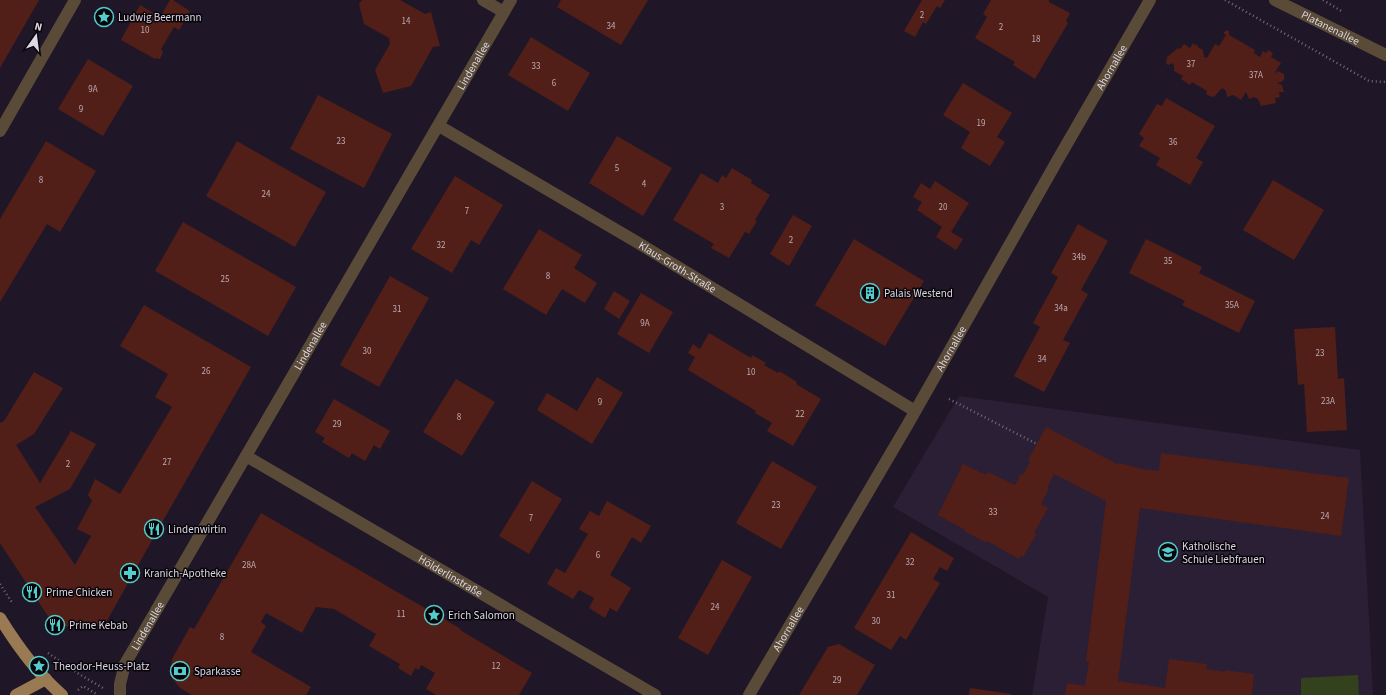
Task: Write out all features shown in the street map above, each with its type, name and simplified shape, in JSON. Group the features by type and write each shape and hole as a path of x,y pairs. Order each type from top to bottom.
{"main road":[{"path":"0,618 12,637 46,679 62,695"},
{"path":"16,695 46,679"}],"street":[{"path":"0,131 75,0"},
{"path":"483,0 504,12"},
{"name":"Lindenallee","path":"120,695 120,684 125,664 512,0"},
{"name":"Ahornallee","path":"750,695 915,411 1150,0"},
{"name":"Platanenallee","path":"1275,0 1386,55"},
{"name":"Klaus-Groth-Straße","path":"439,126 635,241 915,411"},
{"name":"Hölderlinstraße","path":"246,456 655,695"}],"path":[{"path":"1225,0 1369,81 1386,82"},
{"path":"949,399 1037,444"},
{"path":"0,584 16,609"},
{"path":"43,650 79,674 107,690"},
{"path":"83,686 98,695"}],"shaded area":[{"name":"Katholische Schule Liebfrauen","path":"959,396 1360,450 1373,695 1032,695 1048,597 893,507"}],"green space":[{"path":"1358,675 1359,695 1301,695 1301,678"}],"building":[{"path":"0,0 39,0 0,68"},
{"path":"170,0 173,0 190,11 179,30 174,27 161,49 163,52 160,59 155,59 121,40 140,5 160,17"},
{"path":"362,0 400,0 425,14 431,12 440,46 433,47 411,86 383,93 375,70 390,44 389,38 364,24 359,4"},
{"path":"561,0 648,0 621,45 557,7"},
{"path":"922,0 945,0 940,8 937,6 926,24 923,22 915,37 904,31"},
{"path":"991,0 1049,0 1049,2 1070,13 1066,21 1068,23 1035,79 1013,65 1015,62 975,38 987,17 983,14"},
{"path":"1227,30 1229,31 1229,35 1255,50 1254,53 1260,57 1263,51 1266,53 1268,50 1273,53 1271,57 1281,63 1274,74 1278,71 1284,74 1284,80 1277,83 1282,85 1284,92 1279,92 1280,97 1275,98 1276,103 1261,106 1258,99 1254,97 1249,99 1246,92 1241,100 1233,95 1227,97 1226,91 1222,88 1214,97 1209,96 1206,94 1207,91 1192,82 1190,85 1181,79 1183,76 1174,71 1174,65 1171,63 1169,65 1166,64 1167,57 1178,48 1180,49 1184,44 1190,48 1193,43 1194,45 1196,44 1203,50 1204,57 1207,58 1215,44 1219,46 1226,35 1224,32"},
{"path":"531,37 590,73 568,111 508,75"},
{"path":"88,59 133,86 103,136 58,109"},
{"path":"963,83 1012,113 997,137 1005,142 990,166 961,148 970,132 943,115"},
{"path":"318,95 392,134 364,188 290,149"},
{"path":"1166,98 1215,126 1196,158 1203,162 1190,185 1156,165 1160,158 1139,146 1144,138 1139,134 1157,104 1162,106"},
{"path":"617,136 672,168 643,216 589,183"},
{"path":"46,141 96,171 60,232 47,224 0,302 0,219"},
{"path":"237,141 326,192 295,247 206,196"},
{"path":"732,168 752,180 751,183 770,195 755,220 757,221 749,234 745,232 729,258 711,248 714,244 673,220 701,173 718,183 722,175 726,178"},
{"path":"455,176 503,205 479,245 471,240 452,273 411,249"},
{"path":"1273,180 1324,210 1294,260 1243,230"},
{"path":"935,181 969,203 951,232 963,239 956,250 936,237 942,227 917,210 922,202 913,197 921,183 930,189"},
{"path":"793,215 812,226 789,266 770,254"},
{"path":"183,222 296,287 268,336 155,271"},
{"path":"1078,224 1108,241 1081,290 1088,294 1063,340 1070,343 1044,392 1014,376 1040,327 1033,323 1058,277 1051,273"},
{"path":"539,229 582,255 574,268 597,283 585,303 562,289 546,315 503,289"},
{"name":"Palais Westend","path":"854,239 924,281 885,346 815,305"},
{"path":"1146,239 1202,267 1199,273 1255,301 1239,333 1182,305 1185,301 1129,273"},
{"path":"390,276 429,298 379,387 340,365"},
{"path":"614,291 630,301 619,319 604,309"},
{"path":"641,293 673,312 649,353 617,334"},
{"path":"144,305 251,367 104,626 55,627 0,543 0,423 4,421 34,372 63,388 34,434 16,445 40,483 71,431 96,444 70,489 35,507 75,565 91,536 77,529 92,501 88,495 95,479 120,494 172,407 155,397 168,374 120,346"},
{"path":"1335,327 1338,379 1344,378 1347,430 1307,432 1304,384 1298,385 1294,329"},
{"path":"709,333 751,358 752,355 766,363 764,365 778,373 779,371 797,382 796,384 821,399 793,446 767,431 772,423 755,413 756,411 688,370 695,357 688,353 693,344 700,349"},
{"path":"597,377 623,393 592,444 537,410 547,393 577,411"},
{"path":"456,379 495,402 462,456 423,432"},
{"path":"334,399 390,431 380,449 374,445 365,461 352,453 349,458 322,442 325,438 315,432"},
{"path":"1046,427 1119,465 1119,463 1159,471 1161,453 1349,478 1341,536 1140,508 1118,681 1165,688 1169,659 1207,664 1206,669 1254,674 1252,695 1065,695 1067,683 1085,686 1089,662 1086,662 1106,501 1054,474 1047,488 1049,489 1041,504 1048,508 1034,533 1036,535 1023,557 1021,555 1019,559 987,541 987,543 964,531 965,530 938,515 963,464 986,475 988,472 1015,485 1021,474 1023,475 1030,462 1028,460"},
{"path":"772,461 817,487 781,549 736,523"},
{"path":"532,481 562,499 529,554 499,536"},
{"path":"607,501 651,526 641,543 632,537 610,575 631,588 617,612 610,608 605,618 589,608 594,598 579,590 573,599 547,584 556,568 565,573 588,534 579,529 590,511 599,516"},
{"path":"261,513 461,629 460,630 532,673 519,695 436,695 426,689 435,673 421,665 419,670 415,668 411,676 398,668 400,664 369,646 376,634 334,609 316,607 302,633 266,613 261,622 266,626 251,652 311,687 306,695 192,695 180,688 172,678 170,671 172,659 190,627 194,629"},
{"path":"911,532 954,558 947,571 940,567 933,579 940,583 906,640 900,636 891,650 854,628"},
{"path":"722,560 752,577 708,655 678,638"},
{"path":"839,644 875,665 857,695 799,695 828,647"},
{"path":"970,688 1011,694 1011,695 969,695"}],"place":[{"name":"Ludwig Beermann","path":"104,17"},
{"name":"Palais Westend","path":"870,293"},
{"name":"Lindenwirtin","path":"154,529"},
{"name":"Katholische Schule Liebfrauen","path":"1168,552"},
{"name":"Kranich-Apotheke","path":"130,573"},
{"name":"Prime Chicken","path":"32,592"},
{"name":"Erich Salomon","path":"434,615"},
{"name":"Prime Kebab","path":"55,625"},
{"name":"Theodor-Heuss-Platz","path":"39,666"},
{"name":"Sparkasse","path":"180,671"}]}
